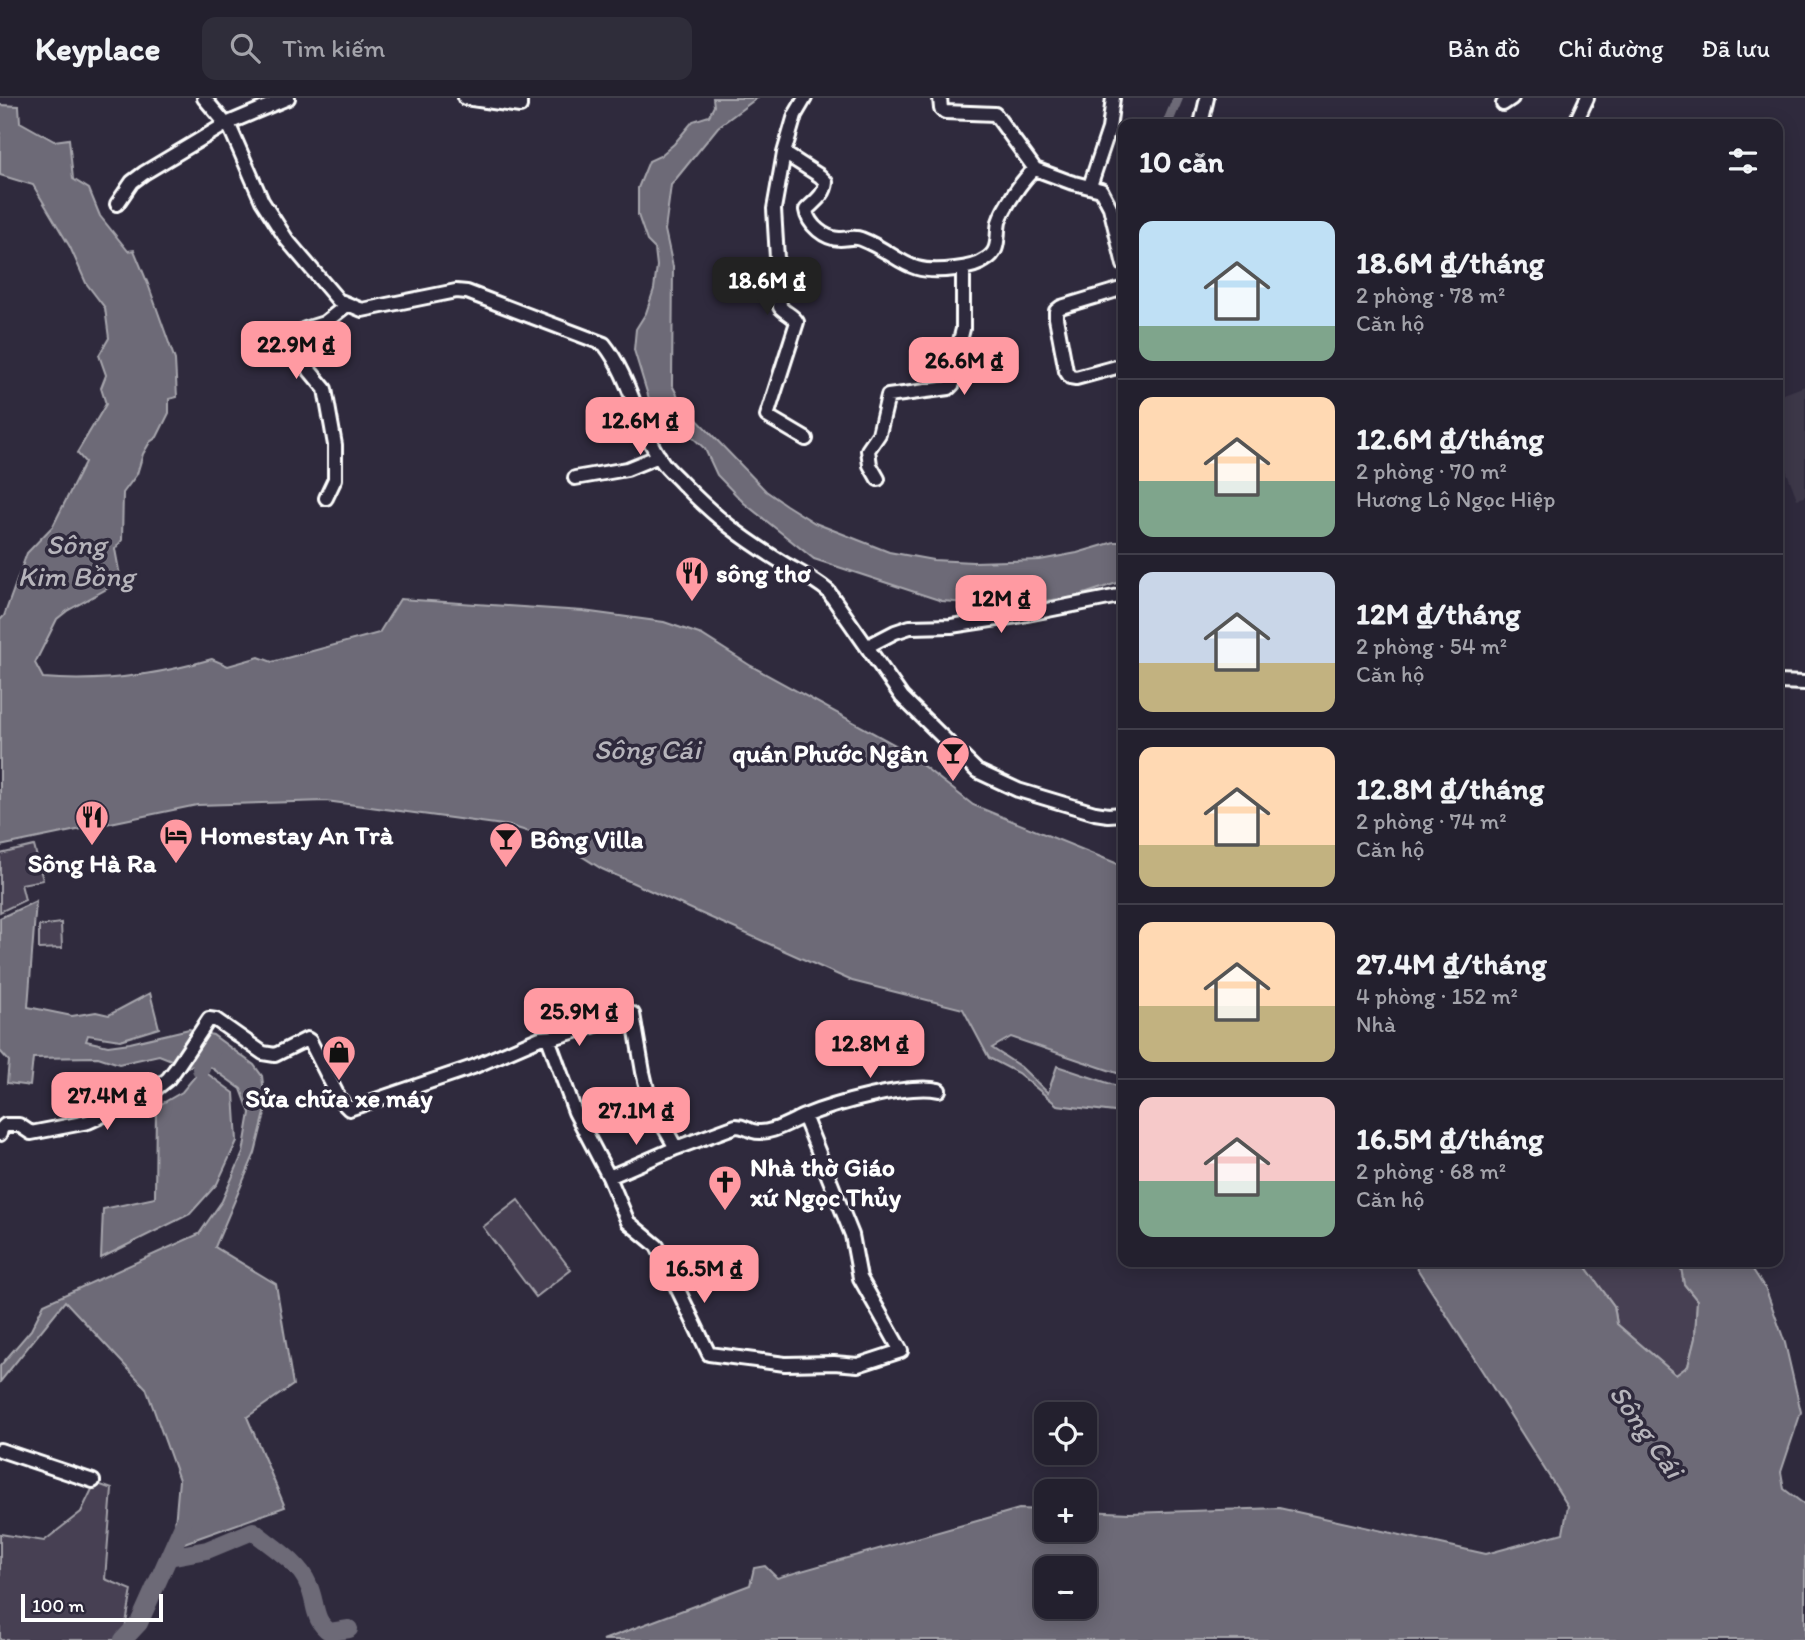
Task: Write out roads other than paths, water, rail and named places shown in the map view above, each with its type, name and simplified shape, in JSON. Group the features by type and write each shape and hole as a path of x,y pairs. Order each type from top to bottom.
{"street":[{"path":"204,98 236,140 262,201 330,292 347,305 362,310 467,292 604,344 614,357 643,426 659,456 701,503 725,524 828,591 902,697 977,771 1018,790 1096,813 1118,814"},
{"path":"117,204 132,182 144,173 226,124 288,98"},
{"path":"465,98 520,106 520,98"},
{"path":"805,98 795,115 784,153 774,209 780,307 797,322 767,416 806,439"},
{"path":"940,98 941,108 945,112 995,114 1035,169 1101,190 1107,199 1118,242"},
{"path":"1090,186 1109,128 1113,98"},
{"path":"1202,119 1207,98"},
{"path":"1578,119 1587,98"},
{"path":"784,153 826,182 820,197 806,210 807,217 822,233 840,239 856,237 895,259 922,270 963,268 984,261 992,254 997,246 999,222 1021,184 1035,169"},
{"path":"878,479 870,465 868,450 879,434 888,396 949,388 953,384 954,364 963,329 963,268"},
{"path":"1118,290 1061,307 1056,311 1066,371 1070,377 1076,378 1118,367"},
{"path":"326,498 335,479 335,445 325,389 310,371 304,336 305,329 324,323 347,305"},
{"path":"575,478 627,469 659,456"},
{"path":"868,646 910,627 951,626 1118,596"},
{"path":"1783,682 1805,683"},
{"path":"0,1134 5,1125 19,1125 31,1133 88,1122 148,1095 176,1070 209,1019 216,1020 263,1053 270,1055 307,1039 340,1100 349,1109 473,1067 540,1038 633,1014 650,1102 676,1148"},
{"path":"548,1038 575,1112 609,1177 628,1222 657,1247 709,1354 785,1364 858,1365 886,1358 901,1351 860,1278 852,1235 804,1116"},
{"path":"609,1177 736,1126 744,1126 753,1132 765,1132 838,1103 897,1092 939,1090"},
{"path":"0,1450 93,1481"}],"water":[{"path":"713,98 757,98 718,127 671,185 665,230 673,267 672,385 682,404 766,491 815,523 889,552 933,560 1040,560 1118,542 1118,583 1075,597 1006,606 942,601 814,559 744,503 717,475 705,449 672,418 650,402 634,350 636,329 646,313 654,289 657,266 655,249 647,241 638,215 638,188 649,161 674,144 693,121 709,116 714,106"},
{"name":"Sông Cái","path":"0,105 19,106 20,122 54,141 69,139 73,179 89,189 100,216 128,251 134,250 175,360 177,397 169,399 169,413 157,437 150,442 143,454 137,474 123,493 122,540 115,549 121,581 57,619 35,663 43,678 128,676 212,659 228,666 259,657 272,662 379,633 400,599 583,611 664,622 702,635 751,666 899,747 973,805 1118,864 1118,1073 1011,1037 992,1048 1021,1067 1048,1093 1057,1066 1118,1086 1118,1112 1057,1105 1018,1073 989,1058 963,1009 852,981 602,869 556,840 510,826 326,801 197,805 0,846 0,620 4,616 27,553 53,526 85,462 77,453 106,404 101,388 106,375 99,355 109,338 105,308 86,283 70,247 33,185 0,175"},
{"path":"36,901 28,1007 72,1016 96,1012 109,1015 150,993 159,1028 120,1040 88,1035 86,1041 108,1046 189,1029 213,1035 254,1065 262,1076 266,1109 255,1153 215,1247 276,1284 293,1385 247,1417 285,1507 173,1547 179,1480 146,1388 65,1301 0,1382 0,1366 31,1330 44,1304 199,1234 222,1201 243,1153 250,1113 241,1089 202,1061 189,1067 159,1055 119,1064 98,1057 33,1058 30,1086 7,1083 9,1061 0,1051 0,918"},
{"path":"201,1069 234,1093 237,1141 217,1184 190,1214 101,1258 103,1209 155,1198 156,1107 182,1092"},
{"name":"Sông Cái","path":"1416,1267 1586,1267 1614,1306 1617,1324 1676,1375 1688,1366 1695,1338 1697,1300 1684,1284 1681,1267 1751,1267 1766,1290 1785,1343 1801,1412 1781,1472 1784,1489 1805,1505 1805,1640 603,1640 750,1585 754,1568 765,1566 777,1578 1019,1509 1034,1510 1034,1542 1097,1542 1097,1512 1130,1513 1279,1508 1486,1554 1563,1533 1568,1506"}],"waterway":[{"path":"1169,119 1178,98"},
{"path":"201,1069 202,1061 212,1050"},
{"path":"123,1640 139,1623 183,1525"},
{"path":"169,1557 207,1550 253,1531 304,1576 324,1627 330,1632 349,1629"}],"place":[{"name":"sông thơ","path":"692,603"},
{"name":"quán Phước Ngân","path":"953,783"},
{"name":"Sông Hà Ra","path":"92,847"},
{"name":"Homestay An Trà","path":"176,865"},
{"name":"Bông Villa","path":"506,869"},
{"name":"Sửa chữa xe máy","path":"339,1082"},
{"name":"Nhà thờ Giáo xứ Ngọc Thủy","path":"725,1212"}],"water label":[{"name":"Sông Kim Bồng","path":"76,560"}]}
